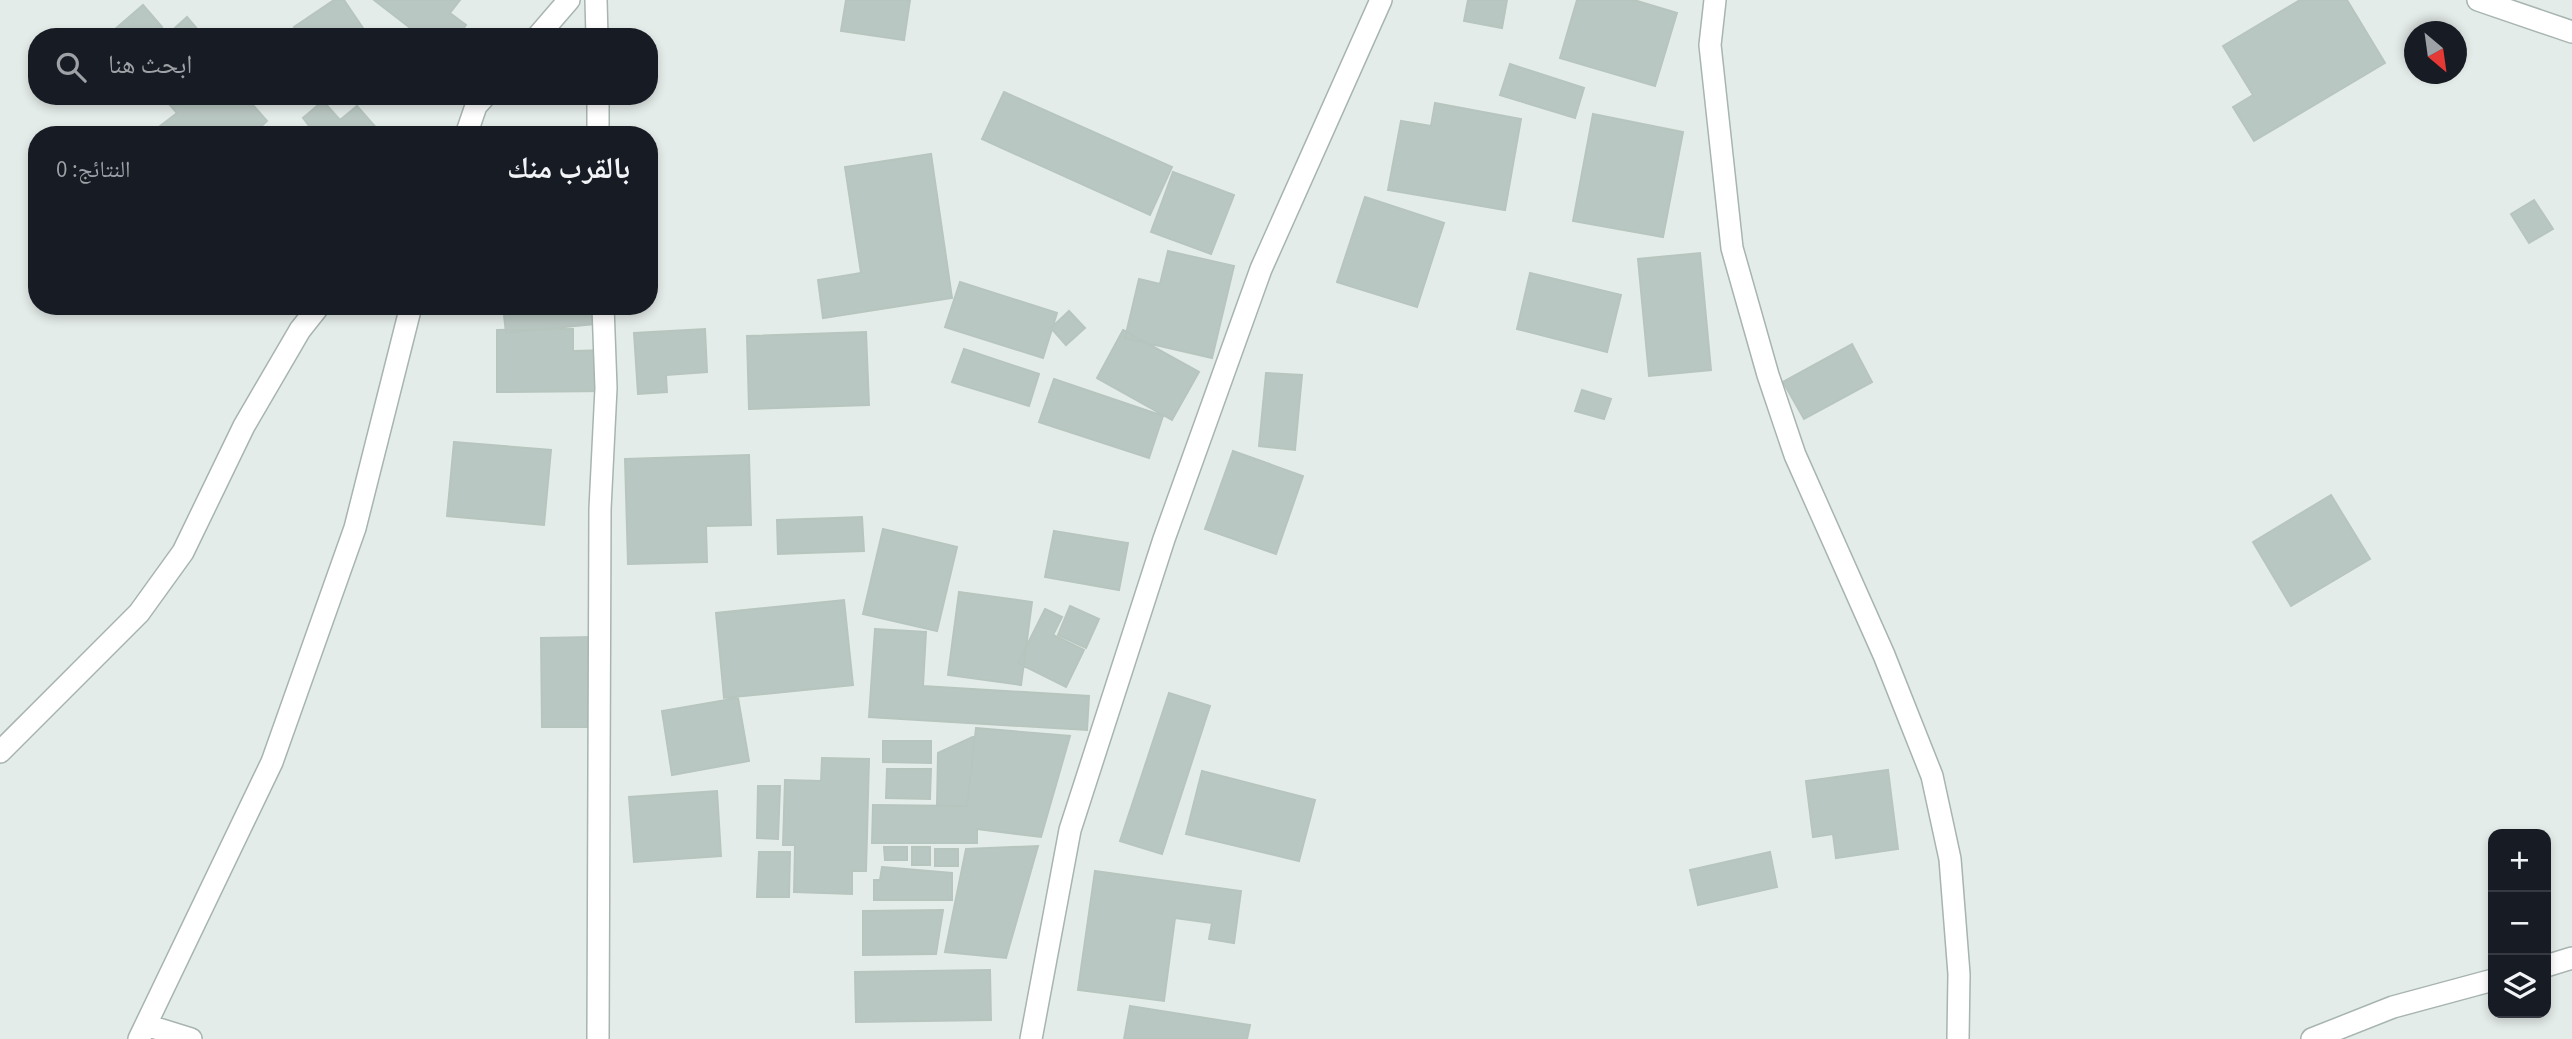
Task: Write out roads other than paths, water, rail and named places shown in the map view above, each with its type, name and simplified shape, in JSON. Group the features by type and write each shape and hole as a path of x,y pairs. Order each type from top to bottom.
{"street":[{"path":"545,28 569,0"},
{"path":"596,0 597,28"},
{"path":"1031,1039 1070,830 1164,539 1261,269 1381,0"},
{"path":"1716,0 1710,45 1732,248 1768,375 1795,455 1884,655 1932,776 1950,859 1959,974 1958,1039"},
{"path":"2478,0 2572,32"},
{"path":"462,126 478,105"},
{"path":"470,126 479,105"},
{"path":"598,105 598,126"},
{"path":"0,752 138,613 183,551 244,426 300,330 312,315"},
{"path":"191,1039 143,1032 272,762 355,528 409,315"},
{"path":"598,1039 599,578 606,388 603,315"},
{"path":"2551,964 2572,958"},
{"path":"2312,1039 2393,1007 2488,981"}]}
